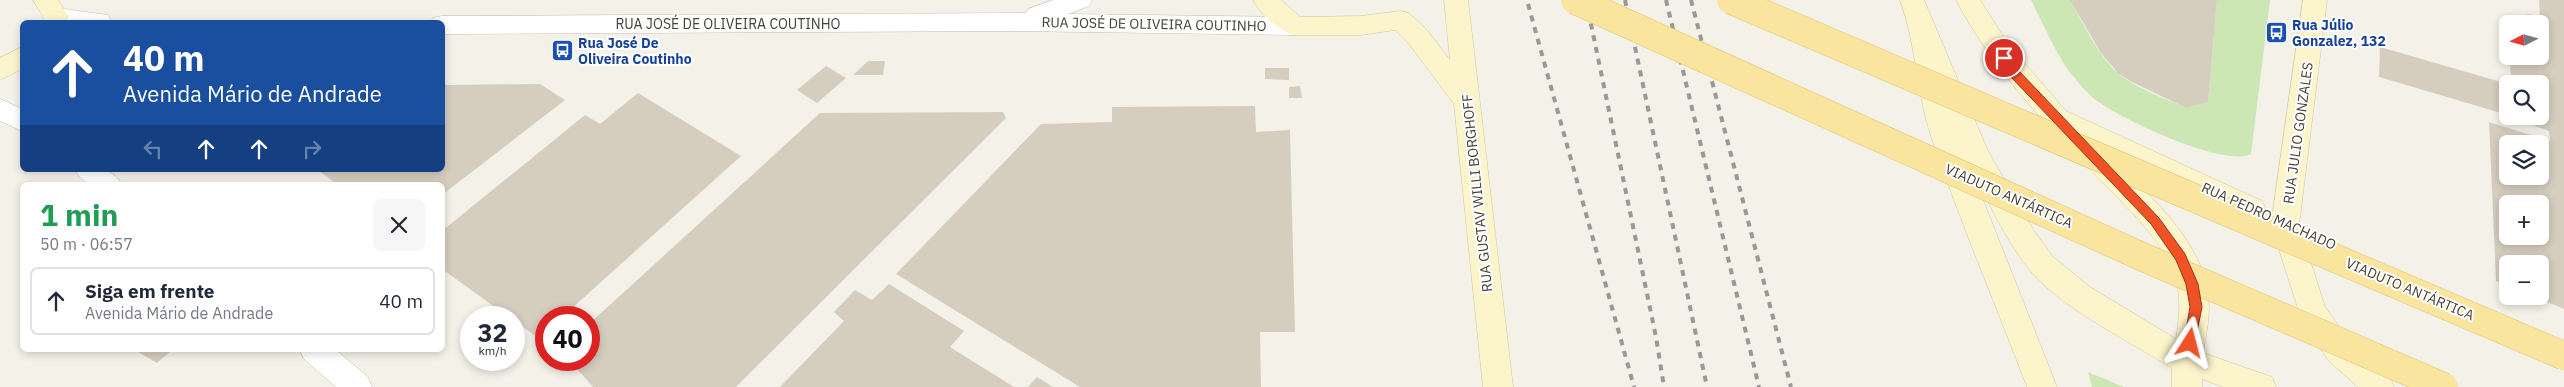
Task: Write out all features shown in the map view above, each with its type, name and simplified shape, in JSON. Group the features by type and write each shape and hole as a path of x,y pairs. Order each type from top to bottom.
{"main road":[{"name":"VIADUTO ANTÁRTICA","path":"1575,0 2145,258 2444,387"},
{"name":"VIADUTO ANTÁRTICA","path":"1731,0 2494,324 2564,356"}],"street":[{"name":"RUA JOSÉ DE OLIVEIRA COUTINHO","path":"1014,22 1080,0"},
{"path":"1265,0 1294,26 1380,24 1405,10 1418,37 1468,103"},
{"name":"RUA GUSTAV WILLI BORGHOFF","path":"1456,0 1498,387"},
{"path":"1968,0 1981,27 2015,74 2155,221 2180,257 2192,284 2196,307 2187,374"},
{"name":"RUA JULIO GONZALES","path":"2315,0 2286,225 2312,312 2340,352 2379,387"},
{"path":"1916,11 1976,153 2024,239 2043,265 2080,296 2187,374 2260,387"},
{"path":"1916,11 1930,85 1944,135 2042,387"},
{"path":"52,13 89,20"},
{"name":"RUA JOSÉ DE OLIVEIRA COUTINHO","path":"445,26 1014,22 1294,26"},
{"path":"0,70 20,58"},
{"path":"0,109 20,120"},
{"name":"RUA PEDRO MACHADO","path":"2059,119 2286,225 2564,343"},
{"path":"92,172 104,182"},
{"path":"317,352 357,387"}],"green space":[{"path":"2031,0 2070,0 2098,49 2116,72 2144,90 2186,108 2208,102 2217,0 2270,0 2251,154 2237,156 2218,154 2195,147 2145,128 2104,106 2080,85 2068,70"},
{"path":"2088,372 2124,387 2092,387"}],"building":[{"path":"2070,0 2217,0 2208,102 2186,108 2130,81 2118,73 2101,53"},
{"path":"2539,0 2564,0 2564,309 2549,303 2549,255 2499,255 2499,282 2496,281 2489,122 2531,135 2499,135 2499,185 2549,185 2549,131 2535,125 2549,125 2549,75 2511,75 2510,65 2549,65 2549,15 2540,15"},
{"path":"2380,47 2499,81 2499,112 2379,77"},
{"path":"868,61 885,61 883,75 853,75"},
{"path":"826,66 846,78 817,103 797,90"},
{"path":"1265,68 1289,68 1289,80 1265,79"},
{"path":"540,84 565,100 445,193 445,182 334,182 321,172 445,172 445,85"},
{"path":"1300,86 1302,98 1289,98 1289,87"},
{"path":"638,93 741,156 574,306 535,306 535,336 525,328 525,306 493,306 445,271 445,229 585,115 600,124"},
{"path":"1255,106 1256,132 1290,130 1295,332 1260,332 1261,387 1080,387 896,274 1041,124 1112,122 1112,107"},
{"path":"1003,112 1006,118 736,387 593,387 579,371 600,371 600,314 820,113"},
{"path":"889,284 964,331 950,347 1014,387 780,387 844,321 834,312 855,290 872,300"},
{"path":"138,352 170,352 157,363"},
{"path":"1037,377 1053,387 1028,387"}],"railway":[{"path":"1586,0 1656,337 1664,387"},
{"path":"1625,0 1707,387"},
{"path":"1666,0 1759,387"},
{"path":"1691,0 1791,387"},
{"path":"1528,4 1634,387"}],"place":[{"name":"Rua Júlio Gonzalez, 132","path":"2276,33"},
{"name":"Rua José De Oliveira Coutinho","path":"562,51"}],"route":[{"path":"2004,58 2015,74 2155,221 2180,257 2192,284 2196,307 2190,343"}]}
